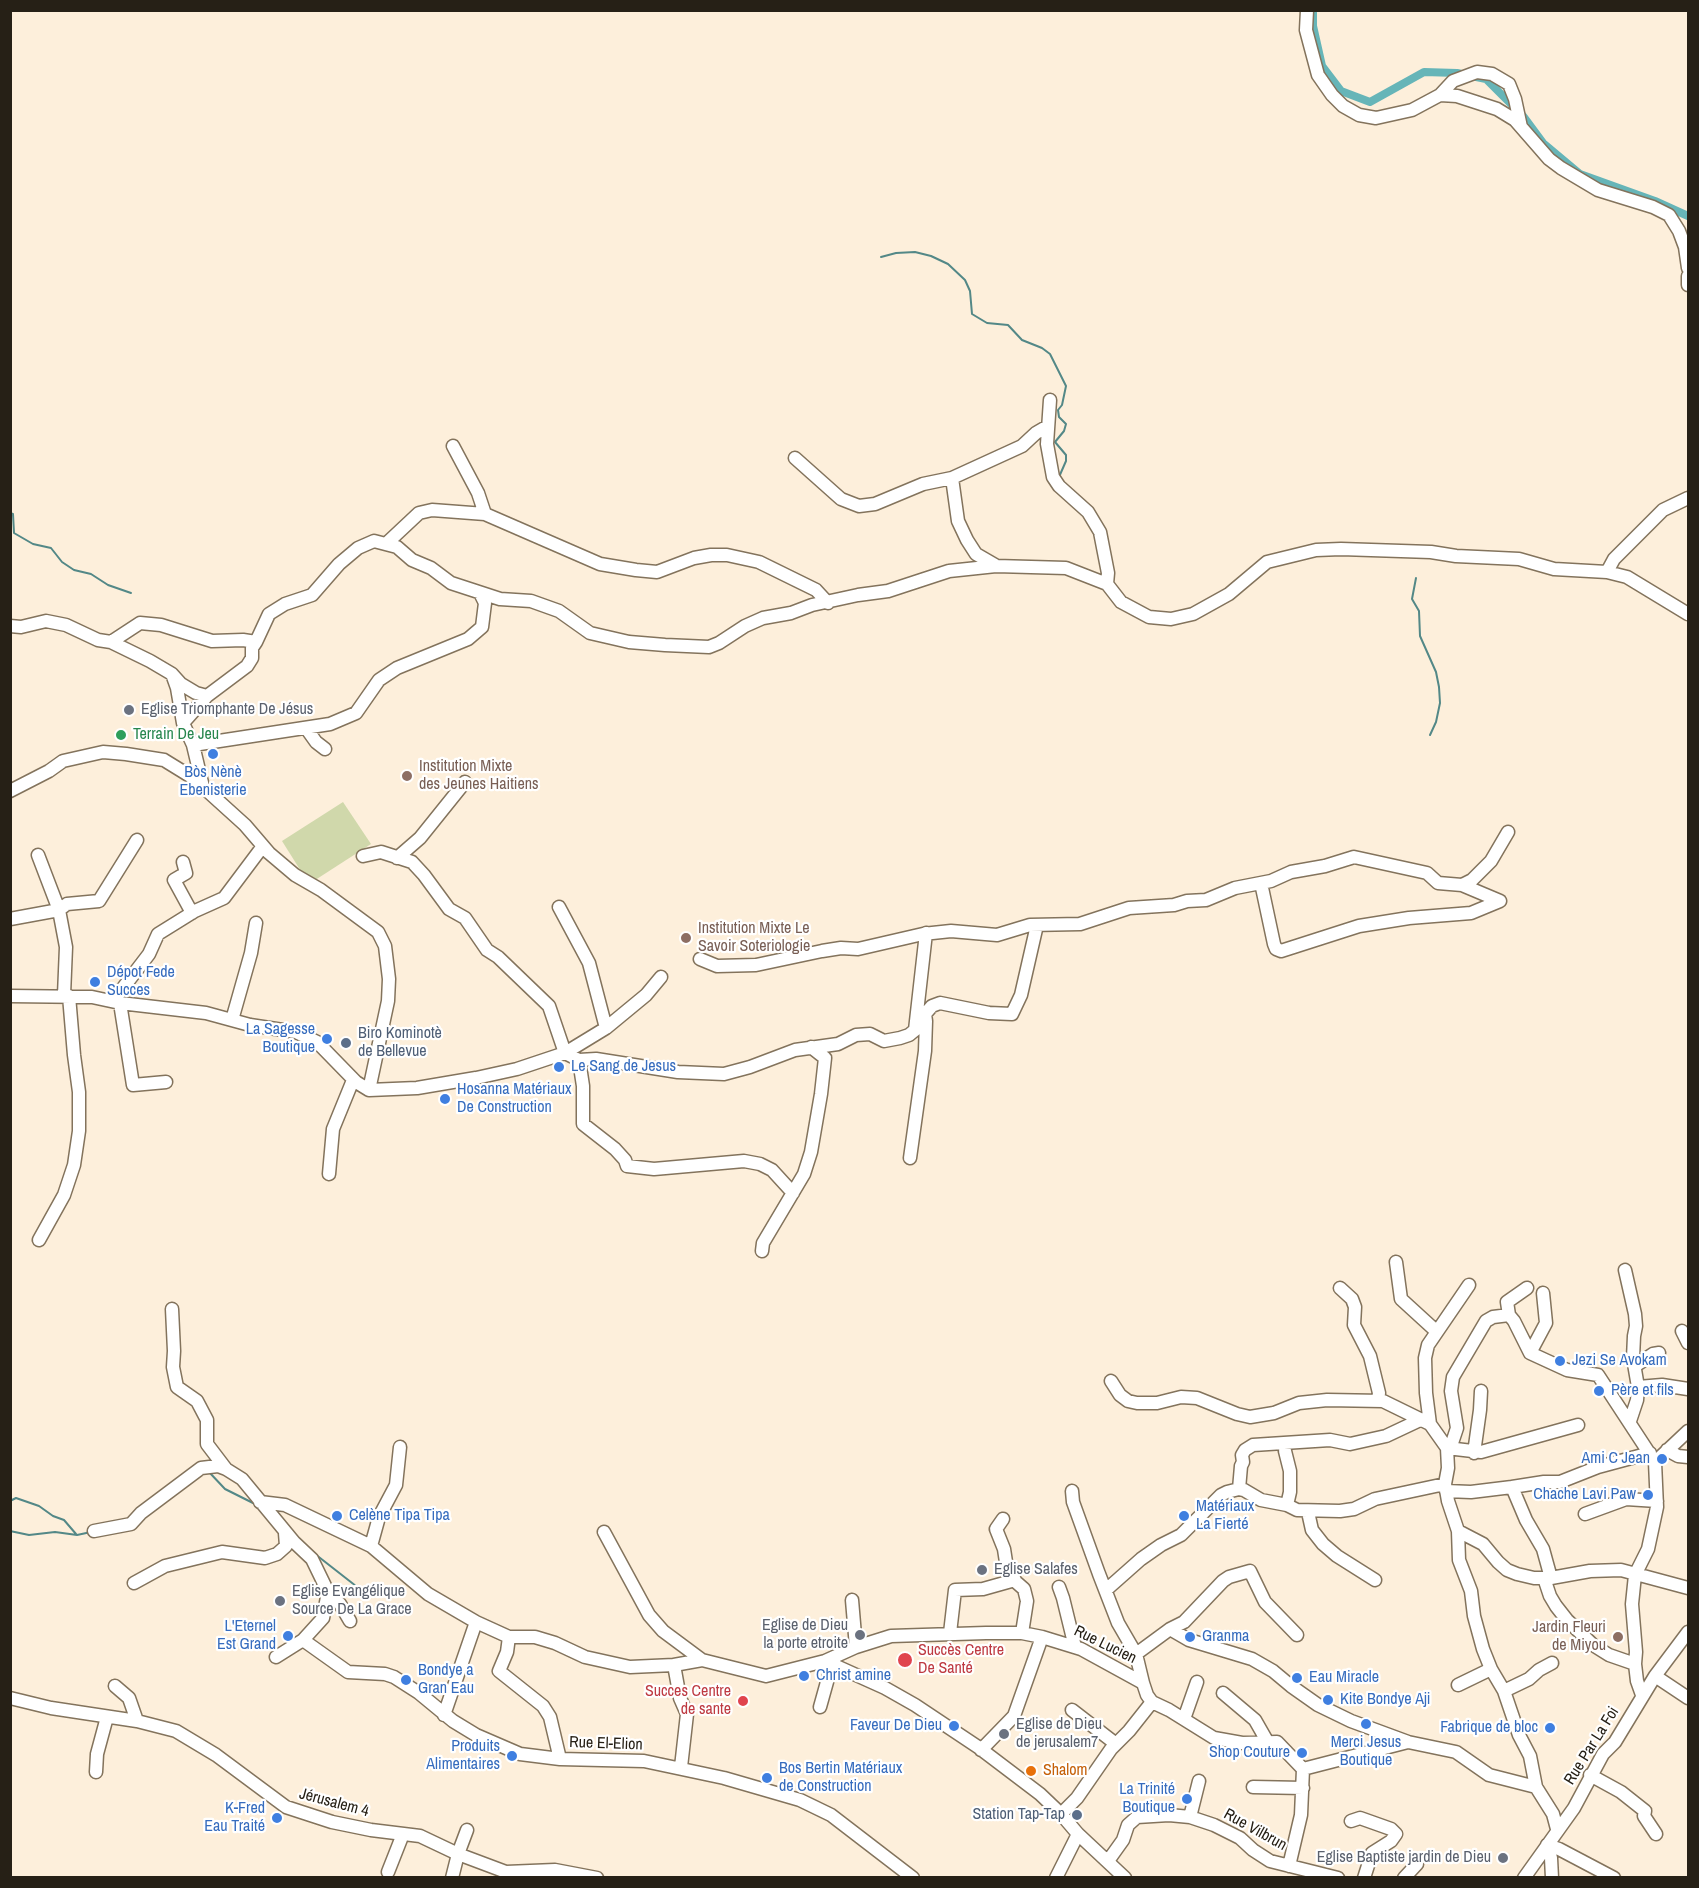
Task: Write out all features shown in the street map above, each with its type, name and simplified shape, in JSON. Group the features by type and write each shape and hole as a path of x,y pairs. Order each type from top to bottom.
{"street":[{"path":"1307,10 1306,30 1318,75 1343,106 1359,115 1376,118 1412,110 1440,95 1453,81 1477,72 1492,74 1509,84 1515,99 1521,128"},
{"path":"1440,95 1457,96 1497,109 1515,120 1549,159 1598,190 1653,207 1669,215 1679,231 1689,268"},
{"path":"1689,276 1689,285"},
{"path":"1050,399 1047,444 1053,477 1059,486 1088,512 1100,532 1108,573 1107,584"},
{"path":"795,458 842,499 859,506 875,504 923,484 952,478 1022,446 1048,426"},
{"path":"453,446 478,493 484,514"},
{"path":"952,478 958,521 967,540 976,554 996,566"},
{"path":"1607,572 1614,559 1663,510 1689,498"},
{"path":"387,543 419,513 432,510 484,514 600,564 657,572 694,558 711,555 727,555 759,562 816,590 828,603"},
{"path":"183,723 207,696 248,666 252,658 252,648 269,614 285,604 312,595 339,564 358,548 374,541 397,547 412,560 431,568 451,583 500,599 531,601 559,612 590,633 629,642 709,647 763,618 858,595 888,591 949,571 996,566 1066,568 1107,584 1121,602 1149,617 1171,619 1193,614 1229,594 1267,561 1316,550 1367,549 1431,552 1456,556 1519,559 1554,570 1607,572 1627,578 1689,614"},
{"path":"193,745 330,724 356,713 379,680 397,668 468,639 482,627 484,603 480,593"},
{"path":"10,626 21,627 46,621 66,625 98,640 111,642 150,661 172,674 181,684 196,693 207,696"},
{"path":"111,642 140,623 161,625 212,642 243,640 256,642"},
{"path":"172,674 177,688 183,723 193,745 203,787"},
{"path":"306,728 316,742 325,749"},
{"path":"10,791 42,775 63,761 103,752 164,760 203,787 295,875 321,890 378,932 385,946 389,979 388,1001 369,1090"},
{"path":"397,858 420,838 465,782"},
{"path":"1462,885 1472,880 1491,861 1508,832"},
{"path":"10,919 59,910 67,904 99,901 137,840"},
{"path":"166,1082 133,1085 117,1002 149,954 158,934 192,913 224,898 263,846"},
{"path":"363,856 381,852 412,862 450,909 465,918 487,950 498,957 549,1006 565,1053 579,1060 596,1059 670,1071 724,1074 795,1050 838,1044 856,1035 870,1034 884,1041 900,1038 926,1021"},
{"path":"38,855 59,910 66,947 66,995 79,1092 74,1165 64,1195 39,1240"},
{"path":"700,959 723,967 756,965 822,951 842,948 858,949 926,933 951,931 997,935 1037,925 1080,924 1129,908 1206,900 1235,888 1271,881 1291,872 1325,866 1354,857 1427,873 1438,883 1462,885 1500,901 1462,914 1409,918 1359,926 1281,951 1276,949 1261,883"},
{"path":"183,862 186,873 174,880 192,913"},
{"path":"559,907 589,963 606,1028"},
{"path":"232,1020 256,923"},
{"path":"910,1158 925,1051 925,1014 932,1006 940,1004 989,1013 1012,1014 1021,995 1037,925"},
{"path":"915,1030 926,933"},
{"path":"10,996 92,997 206,1013 269,1029 296,1032 318,1042 353,1080 369,1090 417,1088 476,1078 517,1069 565,1053 606,1028 646,995 661,977"},
{"path":"762,1251 763,1243 804,1174 811,1152 825,1058 811,1047"},
{"path":"579,1060 583,1086 583,1124 615,1149 625,1160 627,1166 654,1169 744,1161 760,1164 772,1170 793,1193"},
{"path":"329,1174 333,1129 353,1080"},
{"path":"1396,1262 1401,1299 1436,1331"},
{"path":"1625,1270 1636,1320 1633,1358 1638,1387 1637,1400 1630,1421"},
{"path":"1425,1422 1427,1413 1425,1358 1428,1345 1469,1285"},
{"path":"1340,1288 1352,1299 1355,1307 1354,1325 1370,1356 1378,1401"},
{"path":"1527,1288 1507,1302 1509,1315 1530,1353 1567,1370 1598,1375 1653,1458 1657,1501 1651,1539 1635,1575 1632,1604 1635,1664 1642,1695"},
{"path":"1530,1353 1546,1323 1543,1293"},
{"path":"172,1309 173,1367 177,1387 197,1401 207,1420 207,1444 226,1469"},
{"path":"1447,1448 1452,1443 1457,1428 1451,1391 1457,1367 1486,1321 1493,1317 1509,1315"},
{"path":"1682,1331 1689,1343"},
{"path":"1635,1366 1653,1354 1659,1353"},
{"path":"1111,1380 1120,1395 1128,1401 1157,1403 1181,1397 1197,1398 1225,1410 1250,1417 1274,1413 1299,1403 1327,1400 1378,1401 1395,1406 1425,1422 1447,1448 1448,1468 1445,1488 1458,1531 1459,1560 1471,1591 1474,1616 1491,1669 1504,1691 1519,1735 1530,1756 1536,1787 1553,1814 1557,1829"},
{"path":"1638,1387 1662,1385 1689,1389"},
{"path":"1474,1453 1481,1391"},
{"path":"1239,1489 1242,1455 1253,1445 1330,1440 1350,1444 1386,1436 1425,1422"},
{"path":"1447,1448 1474,1453 1578,1425"},
{"path":"1106,1590 1161,1545 1181,1535 1221,1495 1239,1489 1261,1500 1308,1512 1340,1511 1354,1509 1376,1499 1445,1488 1472,1492 1544,1482 1560,1482 1606,1464 1653,1458 1667,1450 1689,1431"},
{"path":"371,1546 375,1527 396,1485 400,1447"},
{"path":"1667,1450 1678,1456 1689,1456"},
{"path":"1285,1451 1290,1471 1287,1506"},
{"path":"94,1531 131,1524 141,1513 201,1468 218,1466 242,1479 285,1533 312,1559 328,1592 340,1604 350,1621"},
{"path":"1512,1487 1526,1520 1543,1549 1550,1596 1562,1613 1593,1645 1609,1655 1635,1664"},
{"path":"1072,1491 1118,1623 1136,1654 1143,1683"},
{"path":"1585,1514 1626,1499 1657,1501"},
{"path":"260,1502 285,1505 371,1546 428,1594 476,1622 509,1636 535,1637 555,1643 585,1657 608,1664 630,1667 674,1665 702,1660"},
{"path":"1308,1512 1312,1530 1323,1544 1337,1556 1375,1580"},
{"path":"1004,1519 996,1529 1004,1549 1008,1575 1024,1589 1027,1601 1022,1633"},
{"path":"1458,1531 1483,1544 1507,1570 1534,1578 1590,1571 1621,1570 1689,1588"},
{"path":"604,1532 649,1615 663,1631 702,1660"},
{"path":"134,1583 165,1566 222,1552 265,1558 277,1554 286,1546 285,1533"},
{"path":"1136,1654 1170,1629 1184,1622 1223,1581 1250,1571 1265,1602 1297,1635"},
{"path":"950,1633 955,1590 983,1588 1015,1580"},
{"path":"1059,1587 1064,1598 1075,1647"},
{"path":"276,1657 303,1640 322,1618 328,1592"},
{"path":"852,1599 856,1647"},
{"path":"444,1715 476,1622"},
{"path":"1170,1629 1189,1640 1252,1659 1273,1671 1318,1705 1352,1721 1408,1742 1456,1752 1489,1775 1536,1787"},
{"name":"Rue Par La Foi","path":"1524,1878 1574,1808 1590,1775 1603,1754 1617,1738 1642,1695 1689,1632"},
{"name":"Rue Lucien","path":"702,1660 766,1676 829,1663 856,1647 891,1636 1022,1633 1042,1636 1075,1647 1143,1683 1152,1702"},
{"path":"509,1636 507,1652 499,1671 543,1706 550,1717 560,1760"},
{"path":"981,1750 1014,1716 1042,1636"},
{"name":"Rue El-Elion","path":"303,1640 348,1671 385,1674 394,1677 419,1693 444,1715 476,1735 520,1754 560,1760 644,1761 681,1767 800,1800 831,1815 913,1878"},
{"path":"820,1707 829,1663 885,1688 915,1705 981,1750 1040,1794 1125,1878"},
{"path":"1504,1691 1529,1679 1552,1663"},
{"path":"674,1665 680,1698 687,1714 681,1767"},
{"path":"1458,1685 1491,1669"},
{"path":"1655,1676 1689,1698"},
{"path":"1184,1719 1197,1682"},
{"path":"115,1686 129,1698 137,1721"},
{"path":"1223,1693 1255,1720 1267,1741"},
{"name":"Jérusalem 4","path":"10,1698 51,1708 137,1721 176,1731 216,1755 286,1807 332,1822 420,1836 458,1854 506,1872 517,1874 555,1870 597,1878"},
{"path":"1061,1814 1077,1798 1116,1744 1152,1702 1214,1738 1242,1743 1276,1742 1303,1769 1301,1815 1289,1866"},
{"path":"1072,1710 1116,1744"},
{"path":"96,1772 97,1754 106,1717"},
{"path":"1303,1769 1408,1742"},
{"path":"1590,1775 1621,1792 1645,1811 1644,1816 1656,1834"},
{"path":"1190,1817 1198,1781"},
{"path":"1253,1787 1303,1788"},
{"name":"Rue Vilbrun","path":"1108,1861 1123,1840 1128,1825 1137,1817 1169,1815 1190,1817 1229,1832 1270,1861 1338,1878"},
{"path":"1351,1821 1360,1818 1391,1828 1396,1834 1391,1842 1372,1853 1364,1878"},
{"path":"452,1878 467,1830"},
{"path":"388,1872 403,1834"},
{"path":"1056,1878 1078,1834"},
{"path":"1547,1845 1551,1858 1552,1878"},
{"path":"1547,1845 1614,1878"},
{"path":"1404,1878 1417,1864"}],"green space":[{"path":"343,802 371,844 309,884 282,841"}],"waterway":[{"path":"1313,10 1313,26 1322,66 1341,91 1370,102 1424,72 1457,73 1486,79 1523,116 1543,143 1580,174 1655,201 1688,216"},
{"path":"881,257 915,252 948,264 965,280 970,291 972,314 987,323 1008,325 1022,340 1050,354 1066,386 1062,405 1058,410 1059,417 1066,424 1064,431 1055,442 1066,455 1066,461 1059,477"},
{"path":"10,513 13,514 14,533 33,544 51,548 62,562 74,570 91,574 108,585 131,593"},
{"path":"1416,578 1412,599 1419,611 1420,636 1436,672 1439,687 1440,703 1436,722 1430,735"},
{"path":"209,1472 225,1489 255,1504"},
{"path":"10,1501 16,1498 39,1506 53,1516 64,1520 76,1534"},
{"path":"10,1531 29,1535 55,1532 77,1535 91,1532"},
{"path":"315,1554 370,1597"}],"place":[{"name":"Eglise Triomphante De Jésus","path":"129,710"},
{"name":"Terrain De Jeu","path":"121,735"},
{"name":"Bòs Nènè Ebenisterie","path":"213,754"},
{"name":"Institution Mixte des Jeunes Haitiens","path":"407,776"},
{"name":"Institution Mixte Le Savoir Soteriologie","path":"686,938"},
{"name":"Dépot Fede Succes","path":"95,982"},
{"name":"La Sagesse Boutique","path":"327,1039"},
{"name":"Biro Kominotè de Bellevue","path":"346,1043"},
{"name":"Le Sang de Jesus","path":"559,1067"},
{"name":"Hosanna Matériaux De Construction","path":"445,1099"},
{"name":"Jezi Se Avokam","path":"1560,1361"},
{"name":"Père et fils","path":"1599,1391"},
{"name":"Ami C Jean","path":"1662,1459"},
{"name":"Chache Lavi Paw","path":"1648,1495"},
{"name":"Celène Tipa Tipa","path":"337,1516"},
{"name":"Matériaux La Fierté","path":"1184,1516"},
{"name":"Eglise Salafes","path":"982,1570"},
{"name":"Eglise Evangélique Source De La Grace","path":"280,1601"},
{"name":"Eglise de Dieu la porte etroite","path":"860,1635"},
{"name":"L'Eternel Est Grand","path":"288,1636"},
{"name":"Granma","path":"1190,1637"},
{"name":"Jardin Fleuri de Miyou","path":"1618,1637"},
{"name":"Succès Centre De Santé","path":"905,1660"},
{"name":"Christ amine","path":"804,1676"},
{"name":"Eau Miracle","path":"1297,1678"},
{"name":"Bondye a Gran Eau","path":"406,1680"},
{"name":"Kite Bondye Aji","path":"1328,1700"},
{"name":"Succes Centre de sante","path":"743,1701"},
{"name":"Merci Jesus Boutique","path":"1366,1724"},
{"name":"Faveur De Dieu","path":"954,1726"},
{"name":"Fabrique de bloc","path":"1550,1728"},
{"name":"Eglise de Dieu de jerusalem7","path":"1004,1734"},
{"name":"Shop Couture","path":"1302,1753"},
{"name":"Produits Alimentaires","path":"512,1756"},
{"name":"Shalom","path":"1031,1771"},
{"name":"Bos Bertin Matériaux de Construction","path":"767,1778"},
{"name":"La Trinité Boutique","path":"1187,1799"},
{"name":"Station Tap-Tap","path":"1077,1815"},
{"name":"K-Fred Eau Traité","path":"277,1818"},
{"name":"Eglise Baptiste jardin de Dieu","path":"1503,1858"}]}
